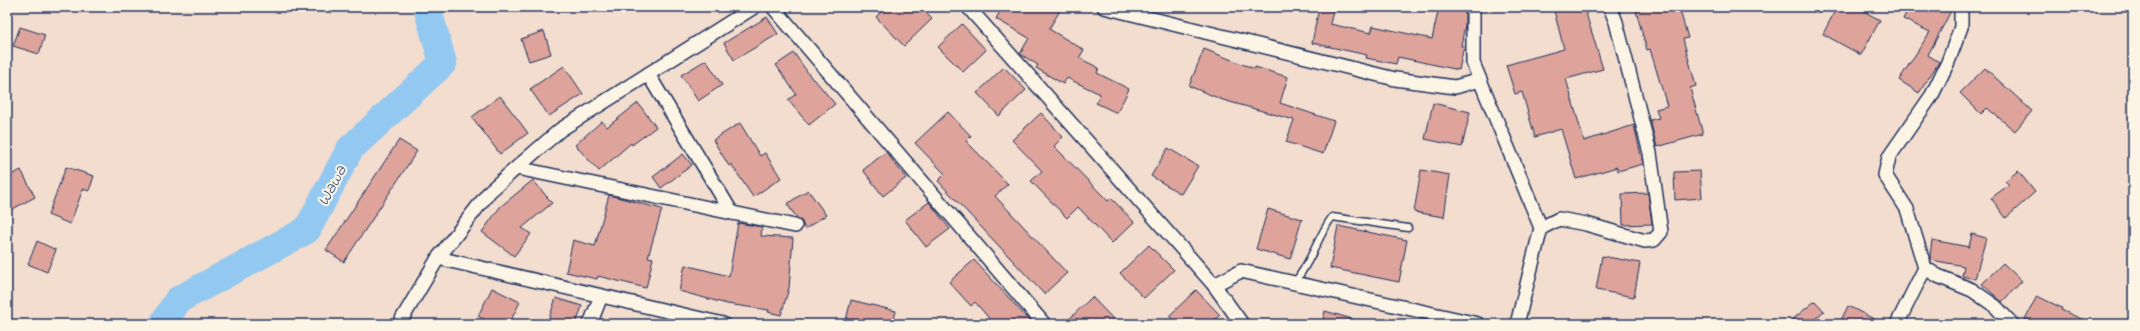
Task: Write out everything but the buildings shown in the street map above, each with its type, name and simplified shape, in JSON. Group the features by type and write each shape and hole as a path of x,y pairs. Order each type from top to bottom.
{"street":[{"path":"399,324 438,258 490,192 560,130 754,7"},
{"path":"773,7 1044,324"},
{"path":"968,7 1214,285 1242,324"},
{"path":"1104,7 1395,79 1455,87 1480,80"},
{"path":"1473,7 1473,62 1541,228 1517,324"},
{"path":"1541,228 1559,220 1586,224 1645,241 1654,240 1661,232 1650,153 1616,22 1610,7"},
{"path":"1961,7 1961,27 1948,62 1932,95 1888,157 1885,175 1907,209 1925,268 1938,276 1972,290 1995,306 2012,324"},
{"path":"648,74 732,213"},
{"path":"517,168 795,226"},
{"path":"438,258 723,324"},
{"path":"1897,324 1925,268"},
{"path":"1214,285 1241,271 1478,324"},
{"path":"590,324 601,296"}],"lane":[{"path":"1294,284 1306,269 1322,231 1332,216 1408,228"}],"waterway":[{"name":"Wawa","path":"163,324 178,300 307,230 350,149 443,63 427,7"}]}
